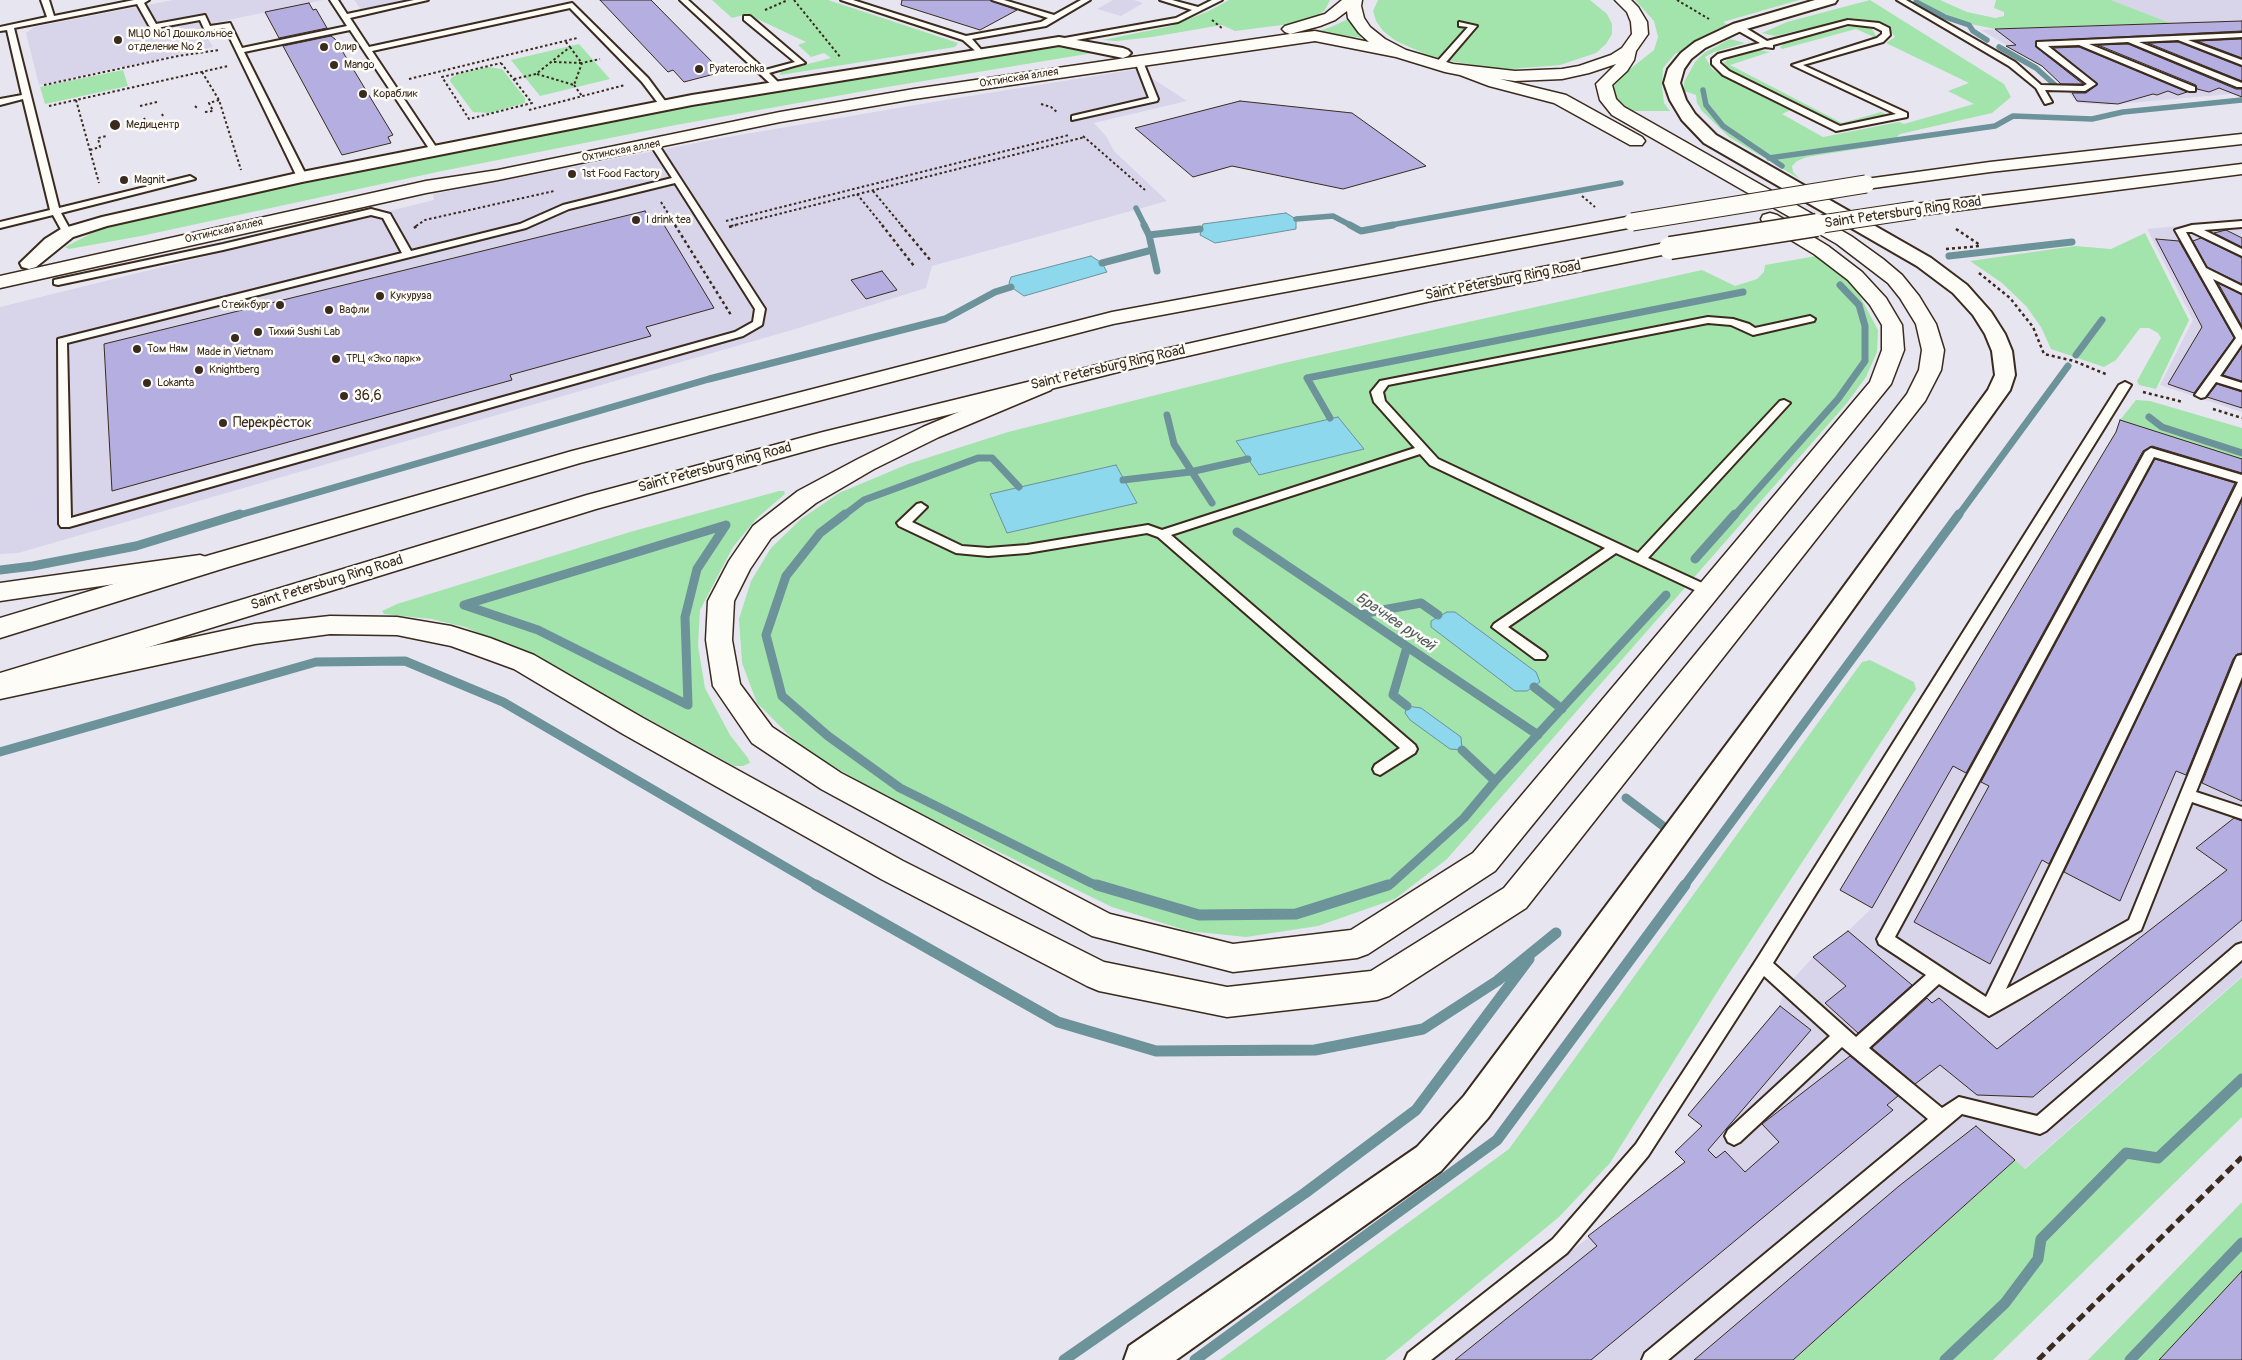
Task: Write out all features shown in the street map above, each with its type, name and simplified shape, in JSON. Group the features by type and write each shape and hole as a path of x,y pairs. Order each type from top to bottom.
{"main road":[{"path":"1245,39 1314,23 1330,17 1351,0"},
{"path":"1355,0 1353,6 1356,18 1364,30 1379,42 1400,53"},
{"path":"0,689 255,634 330,625 397,626 451,636 481,645 524,662 633,726 892,870 1099,976 1227,1002 1377,985 1515,898 1887,435 1917,396 1930,370 1933,350 1926,324 1909,296 1895,279 1876,263 1844,240 1618,111 1608,100 1604,84 1621,68 1626,60 1628,51 1640,34 1639,22 1633,10 1622,0"},
{"path":"1245,39 1315,36 1400,53 1438,66 1515,76 1562,74 1602,65 1628,51"},
{"name":"Охтинская аллея","path":"0,270 445,173 685,127 1245,39"},
{"name":"Охтинская аллея","path":"0,282 426,187 498,175 780,117 1130,56"},
{"path":"1052,381 931,432 866,464 807,498 762,532 738,567 721,600 719,640 727,686 762,735 831,781 1103,926 1233,958 1357,944 1484,862 1880,384 1893,350 1892,325 1879,302 1848,271 1820,250 1694,174 1560,99 1495,83 1465,71"},
{"path":"0,628 219,561 572,458 1112,318 1632,222 1866,184 1990,167 2242,139"},
{"name":"Saint Petersburg Ring Road","path":"0,684 587,502 1052,381 1431,295 1670,248 1915,210 2242,169"},
{"path":"0,296 498,175"},
{"path":"0,592 219,561"}],"street":[{"path":"1143,1360 1429,1159 1476,1107 1830,626 1999,390 2005,375 2002,351 1995,334 1981,312 1960,290 1924,262 1710,139 1688,118 1678,100 1672,83 1676,69 1686,56 1700,44 1731,30 1830,0"},
{"path":"30,263 52,243 67,233 138,212 434,150 664,105 1059,41 1130,56"}],"lane":[{"path":"45,0 51,19"},
{"path":"334,0 434,150"},
{"path":"345,17 424,0"},
{"path":"684,0 778,86"},
{"path":"845,0 966,38 1043,24 1086,0"},
{"path":"996,0 1056,18"},
{"path":"1164,0 1198,10"},
{"path":"1059,41 1178,20 1215,0"},
{"path":"1901,0 2012,64 2039,87 2048,102"},
{"path":"0,29 142,1 154,27 202,18 208,29 228,25 302,177"},
{"path":"367,50 572,5 645,80 664,105"},
{"path":"747,18 801,62 764,72"},
{"path":"1848,22 1876,25 1886,30 1886,35 1880,40 1796,64 1904,116 1839,129 1726,73 1716,64 1716,59 1721,56 1765,44 1848,22"},
{"path":"1438,66 1473,26 1462,24"},
{"path":"10,27 56,212 67,233"},
{"path":"239,49 352,27"},
{"path":"1731,30 1777,50"},
{"path":"2039,87 2085,89 2092,84 2040,44 2242,35"},
{"path":"2224,36 2242,42"},
{"path":"966,38 980,53"},
{"path":"2177,38 2242,63"},
{"path":"2126,40 2240,85"},
{"path":"2076,42 2192,90"},
{"path":"1075,118 1154,99 1130,56"},
{"path":"0,102 27,92"},
{"path":"654,144 760,310 758,322 738,334 65,524 62,341 523,226 566,207 676,180"},
{"path":"0,225 190,179"},
{"path":"58,282 223,247 371,212 387,216 408,255"},
{"path":"2201,395 2242,338 2180,230 2242,224"},
{"path":"2192,228 2242,253"},
{"path":"2203,270 2242,290"},
{"path":"2230,318 2242,324"},
{"path":"1708,591 1434,462 1380,402 1377,392 1384,384 1708,320 1733,322 1745,326 1753,332 1810,319"},
{"path":"2214,378 2242,387"},
{"path":"1415,1360 1560,1246 1642,1150 1763,964 2125,385"},
{"path":"1640,559 1784,403"},
{"path":"1162,534 1422,449"},
{"path":"1989,1008 1885,939 2151,452 2242,479"},
{"path":"1989,1008 2242,484"},
{"path":"922,507 902,523 960,550 988,552 1027,549 1148,529 1162,534 1410,749 1380,769"},
{"path":"1540,656 1499,627 1615,547"},
{"path":"1989,1008 2135,925 2242,660"},
{"path":"2188,795 2242,813"},
{"path":"1652,1360 1959,1105 2040,1125 2242,950"},
{"path":"1763,964 1786,987 1842,1036 1942,1119"},
{"path":"1856,1048 1938,975"},
{"path":"1734,1136 1842,1036"}],"path":[{"path":"794,0 842,60"},
{"path":"1677,0 1731,30"},
{"path":"390,84 599,33"},
{"path":"565,41 582,63"},
{"path":"514,79 536,74 570,48"},
{"path":"27,92 185,55 239,49"},
{"path":"553,62 582,63 619,54"},
{"path":"492,58 497,64"},
{"path":"501,63 514,79 532,103 469,119 442,77 501,63"},
{"path":"574,85 582,63"},
{"path":"31,109 202,72 219,100 242,170 232,172"},
{"path":"536,74 574,85 582,96"},
{"path":"76,100 104,199"},
{"path":"205,112 213,110 209,103 219,100"},
{"path":"140,106 157,102"},
{"path":"527,104 531,109"},
{"path":"1041,104 1051,107 1061,116"},
{"path":"1079,132 1144,190"},
{"path":"718,223 1070,134"},
{"path":"90,150 100,148 98,138 107,136"},
{"path":"722,229 1085,137"},
{"path":"410,232 425,220 556,190"},
{"path":"873,191 931,261"},
{"path":"857,194 914,266"},
{"path":"652,205 662,202 730,315"},
{"path":"1944,250 1980,246 1956,229"},
{"path":"2044,354 2078,362 2102,372 2125,385 2151,395 2187,403"},
{"path":"2205,406 2242,418"}],"shaded area":[{"name":"МЦО №1 Дошкольное отделение № 2","path":"173,0 323,0 200,26 213,47 39,85 26,33 34,27"},
{"path":"354,0 410,0 362,11"},
{"path":"1113,0 1134,0 1143,3 1121,16 1097,9"},
{"path":"2111,0 2242,0 2242,93 2106,105 2077,103 2042,66 1981,30 2169,23"},
{"path":"1138,69 1187,101 1094,123 1106,136 1114,151 1167,201 932,266 926,288 792,330 18,553 0,554 0,307 434,200 433,194 722,138"},
{"path":"2242,220 2242,412 2160,385 2193,320 2147,229"},
{"path":"2120,420 2242,459 2242,976 2024,1169 2014,1161 1793,1360 1432,1360 1685,1162 1675,1152 1702,1126 1688,1115 1779,1006 1786,987 1813,957 1848,931 1872,908 1841,890 2115,433"}],"green space":[{"path":"712,0 828,0 958,43 955,47 780,75 781,71 831,58 824,53 811,57 798,45 806,42 747,14 732,18"},
{"path":"1229,0 1330,0 1325,10 1317,16 1298,23 1235,31 1222,25 1152,37 1117,41 1103,40 1171,26 1209,11"},
{"path":"1378,0 1590,0 1607,14 1612,24 1612,34 1606,44 1596,53 1560,65 1511,69 1484,67 1434,58 1396,41 1383,31 1376,21 1373,11"},
{"path":"1635,0 1799,0 1723,22 1729,26 1717,29 1675,54 1663,68 1662,86 1664,103 1670,111 1630,111 1620,105 1614,96 1612,88 1614,82 1654,50 1658,37 1654,21"},
{"path":"1870,0 2004,84 2011,97 1992,113 1900,134 1889,144 1807,157 1797,161 1792,166 1793,172 1800,179 1729,137 1702,111 1697,103 1696,95 1684,91 1684,82 1695,62 1704,53 1730,39 1745,43 1714,52 1705,57 1712,69 1791,110 1782,114 1823,137 1899,122 1904,124 1974,104 1948,91 1969,83 1886,43 1895,37 1887,26 1853,18 1775,36 1762,33 1787,22"},
{"path":"1915,0 1940,0 1967,12 1995,18 2004,16 2004,12 1994,8 1996,0 2111,0 2170,23 1995,29 1966,23"},
{"path":"1348,19 1364,38 1315,32 1331,27"},
{"path":"1856,25 1872,29 1876,36 1874,37 1856,29 1782,49 1780,47 1786,42"},
{"path":"579,44 610,79 540,96 511,60"},
{"path":"1053,47 1069,47 1093,53 881,88 676,125 442,171 141,236 69,249 65,247 92,233 126,221 440,154 869,75"},
{"path":"1759,50 1770,52 1730,65 1842,123 1881,112 1887,115 1850,124 1832,123 1729,70 1725,66 1724,62 1729,59"},
{"path":"488,67 502,69 525,98 525,103 489,113 473,112 450,81 451,78 458,74"},
{"path":"123,70 128,86 45,104 40,87"},
{"path":"2145,233 2189,320 2156,389 2139,385 2137,381 2161,338 2158,333 2149,328 2140,328 2116,360 2104,367 2051,349 2041,327 2026,306 2002,283 1970,261 2075,246 2111,249"},
{"path":"1816,256 1854,285 1878,330 1877,352 1866,377 1847,403 1447,859 1395,899 1318,926 1246,937 1188,931 1112,907 880,794 800,746 757,703 742,663 739,619 751,581 771,548 801,519 839,493 908,464 1008,432 1284,363 1702,270 1735,286 1757,279 1764,272 1765,265"},
{"path":"2136,400 2150,401 2242,428 2242,459 2120,420"},
{"path":"784,491 785,494 757,518 733,547 700,610 698,646 705,688 730,735 748,758 750,763 743,766 734,766 621,704 506,645 465,627 431,619 384,614 382,611 397,604 630,532"},
{"path":"1870,660 1914,682 1916,689 1726,978 1610,1163 1559,1217 1385,1360 1220,1360 1509,1149 1862,662"},
{"path":"2242,977 2242,1117 1993,1360 1793,1360 2015,1160 2025,1169"},
{"path":"2242,1202 2242,1271 2159,1360 2088,1360"}],"water":[{"path":"1286,213 1296,219 1296,229 1215,243 1200,235 1203,224"},
{"path":"1091,256 1102,263 1107,272 1024,296 1011,287 1009,283 1011,277"},
{"path":"1338,417 1364,449 1259,475 1236,441"},
{"path":"1116,465 1137,503 1007,533 990,494"},
{"path":"1447,612 1455,612 1536,672 1540,682 1527,691 1515,691 1431,627 1431,621"},
{"path":"1407,706 1421,708 1461,737 1462,750 1450,749 1410,720 1405,713"}],"building":[{"path":"600,0 651,0 722,72 684,82 673,70 668,72"},
{"path":"902,0 990,0 1017,10 980,30 901,5"},
{"path":"309,3 313,10 316,9 327,28 279,38 265,12"},
{"path":"2242,21 2242,31 2036,41 2036,47 2083,84 2061,84 2042,66 2006,46 2016,45 1995,29"},
{"path":"331,36 335,39 393,135 388,137 391,143 342,155 283,46"},
{"path":"2242,39 2242,58 2197,41"},
{"path":"2178,42 2242,67 2242,81 2148,43"},
{"path":"2128,44 2236,89 2242,89 2242,97 2219,88 2209,92 2197,89 2196,85 2098,45"},
{"path":"2079,47 2187,92 2178,95 2168,91 2118,104 2077,101 2072,93 2086,93 2098,84 2053,48"},
{"path":"1240,101 1352,113 1426,166 1343,189 1232,166 1193,177 1135,128"},
{"name":"ТРЦ «Эко парк»","path":"645,211 652,222 661,220 714,308 646,327 651,336 510,375 512,380 112,491 104,344"},
{"path":"2226,230 2242,238 2242,247 2214,233"},
{"path":"2201,238 2242,258 2242,284 2207,267 2193,241"},
{"path":"2156,239 2179,241 2234,338 2194,393 2168,384 2202,327"},
{"path":"882,271 897,290 866,299 851,280"},
{"path":"2218,283 2242,295 2242,326"},
{"path":"2242,347 2242,381 2223,375"},
{"path":"2217,384 2242,392 2242,408 2207,397"},
{"path":"2120,420 2242,459 2242,473 2152,446 2143,451 1966,773 1953,766 1872,908 1840,890 2116,432"},
{"path":"2155,459 2235,483 2049,864 2042,860 1990,964 1914,922 1989,786 1981,782"},
{"path":"2242,500 2242,653 2237,654 2233,659 2186,775 2176,771 2120,901 2064,872"},
{"path":"2242,682 2242,801 2202,783"},
{"path":"2234,818 2242,821 2242,920 2033,1097 1977,1095 1940,1065 1915,1084 1872,1048 1927,998 1932,1003 1939,998 1997,1049 2227,870 2196,848"},
{"path":"1848,931 1912,985 1858,1033 1825,1003 1846,986 1813,957"},
{"path":"1780,1006 1811,1030 1708,1150 1716,1158 1725,1151 1745,1172 1779,1142 1762,1124 1850,1056 1898,1096 1887,1105 1893,1110 1591,1360 1455,1360 1597,1246 1588,1236 1685,1162 1675,1152 1702,1126 1688,1115"},
{"path":"1976,1126 2015,1160 1793,1360 1694,1360 1899,1186"},
{"path":"2242,1271 2242,1360 2159,1360"}],"waterway":[{"path":"1916,2 1945,17 1969,25 1973,31 1987,40"},
{"path":"1999,47 2036,68 2055,85"},
{"path":"1703,90 1706,105 1723,126 1770,158"},
{"path":"1770,158 1995,126 2013,116 2092,119 2123,112 2242,100"},
{"path":"1770,158 1782,166"},
{"path":"1386,226 1621,183"},
{"path":"1136,208 1145,226"},
{"path":"1296,219 1333,216 1352,226"},
{"path":"1144,225 1149,235"},
{"path":"1350,225 1361,231 1393,225"},
{"path":"1149,235 1200,229"},
{"path":"1149,235 1157,271"},
{"path":"1949,256 2072,242"},
{"path":"1102,263 1152,250"},
{"path":"1734,516 1838,399 1865,361 1865,326 1859,305 1840,285"},
{"path":"236,516 709,379 945,319 995,292 1011,287"},
{"path":"1330,418 1307,378 1743,292"},
{"path":"2076,355 2102,320"},
{"path":"1958,516 2068,366"},
{"name":"Брачнев ручей","path":"1167,415 1174,444 1192,472"},
{"path":"2149,417 2162,427 2242,453"},
{"path":"843,516 864,500 978,458 992,458 1019,487"},
{"path":"1192,472 1248,459"},
{"path":"1123,480 1192,472"},
{"name":"Брачнев ручей","path":"1192,472 1212,503"},
{"path":"0,570 33,566 136,546 240,514"},
{"path":"845,514 820,533 786,576 766,635 782,696 828,736 900,788 1091,883 1101,886"},
{"path":"1695,559 1735,514"},
{"path":"1684,886 1959,514"},
{"path":"726,525 697,569 685,617 688,705 538,630 464,605 726,525"},
{"name":"Брачнев ручей","path":"1237,532 1538,735"},
{"path":"1562,709 1666,595"},
{"path":"1361,614 1421,603 1438,615"},
{"path":"1407,647 1393,695 1407,706"},
{"path":"0,752 316,662 405,661 503,702 818,886"},
{"path":"1534,687 1562,709"},
{"path":"1538,735 1562,709"},
{"path":"1495,781 1538,735"},
{"path":"1462,750 1495,781"},
{"path":"1384,886 1391,884 1464,818 1495,781"},
{"name":"Брачнев ручей","path":"1626,798 1663,826"},
{"path":"816,885 1058,1022 1156,1051 1315,1050 1423,1029 1497,981 1556,933"},
{"path":"1097,885 1199,915 1296,914 1388,885"},
{"path":"1195,1360 1497,1140 1685,885"},
{"path":"1064,1360 1305,1193 1416,1110 1529,959"},
{"path":"1945,1360 2005,1303 2038,1259 2041,1239 2126,1153 2158,1158 2242,1079"},
{"path":"2130,1360 2242,1243"}],"railway":[{"path":"2038,1360 2242,1157"}],"place":[{"name":"МЦО №1 Дошкольное отделение № 2","path":"118,40"},
{"name":"Олир","path":"324,47"},
{"name":"Mango","path":"334,65"},
{"name":"Pyaterochka","path":"699,69"},
{"name":"Кораблик","path":"363,94"},
{"name":"Медицентр","path":"115,125"},
{"name":"1st Food Factory","path":"572,174"},
{"name":"Magnit","path":"124,180"},
{"name":"I drink tea","path":"636,220"},
{"name":"Кукуруза","path":"380,296"},
{"name":"Стейкбург","path":"280,305"},
{"name":"Вафли","path":"329,310"},
{"name":"Тихий Sushi Lab","path":"258,332"},
{"name":"Made in Vietnam","path":"235,338"},
{"name":"Том Ням","path":"137,349"},
{"name":"ТРЦ «Эко парк»","path":"336,359"},
{"name":"Knightberg","path":"199,370"},
{"name":"Lokanta","path":"147,383"},
{"name":"36,6","path":"344,396"},
{"name":"Перекрёсток","path":"223,423"}]}
